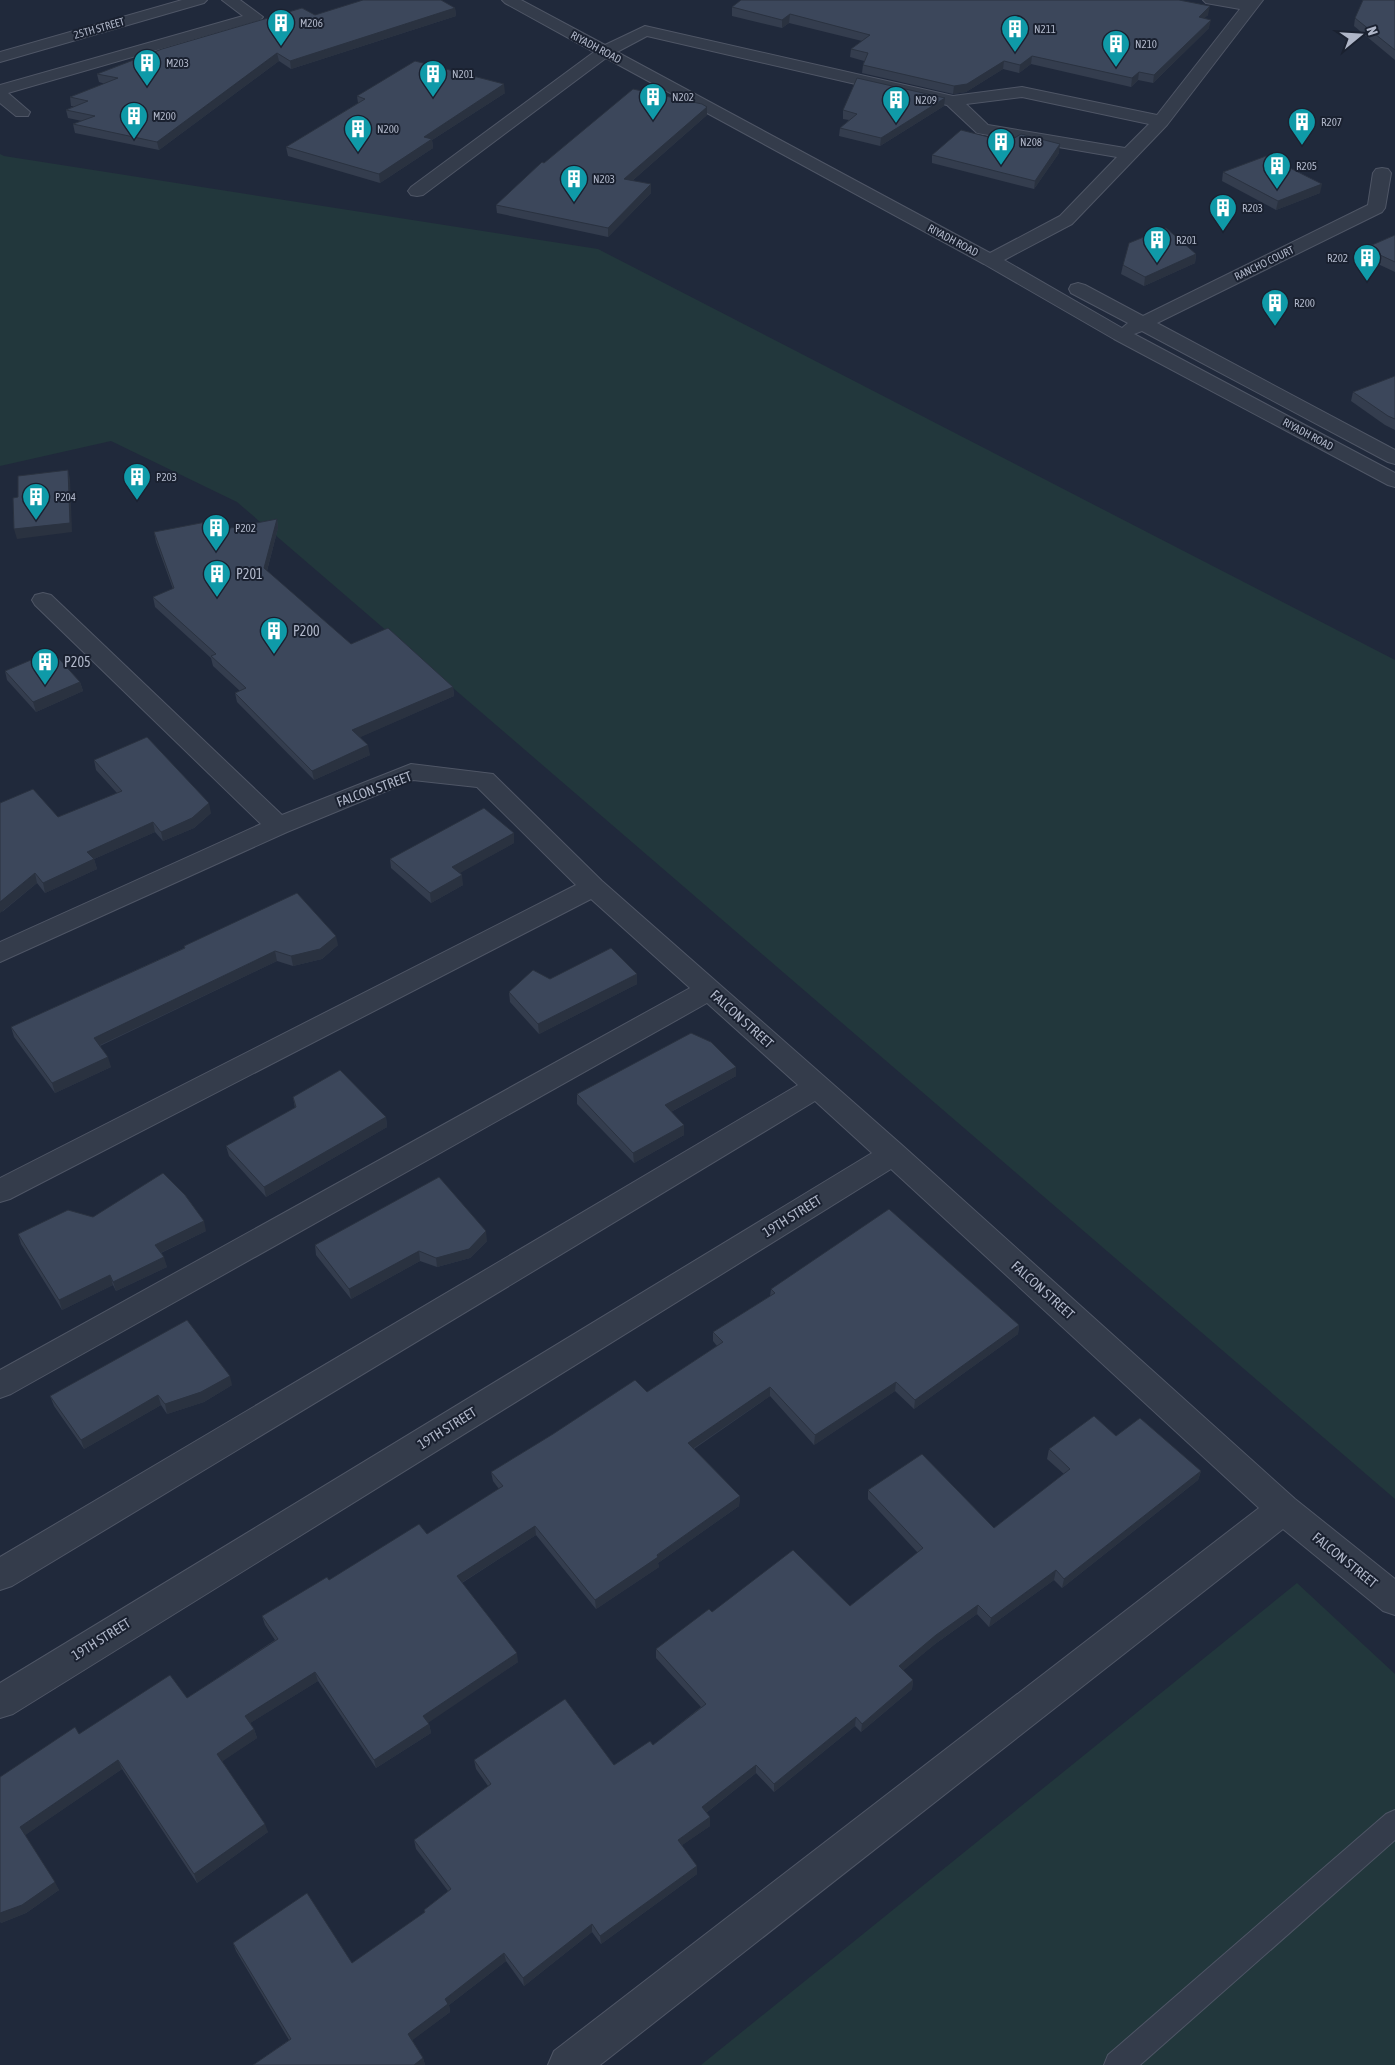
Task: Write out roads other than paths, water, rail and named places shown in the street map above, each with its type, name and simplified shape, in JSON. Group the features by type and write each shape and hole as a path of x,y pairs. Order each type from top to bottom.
{"street":[{"name":"25TH STREET","path":"0,44 161,0"},
{"name":"25TH STREET","path":"0,57 199,0"},
{"path":"0,90 255,17 230,0"},
{"name":"RIYADH ROAD","path":"510,0 990,260 1121,335 1395,481"},
{"name":"RIYADH ROAD","path":"539,0 984,241 1050,274"},
{"path":"1211,0 1253,3"},
{"path":"990,260 1066,220 1161,122 1253,3"},
{"path":"417,191 604,52 645,31 953,101 1022,92 1161,122"},
{"path":"0,95 22,112"},
{"path":"953,101 983,129 1130,154"},
{"name":"RANCHO COURT","path":"1121,335 1376,208 1382,173"},
{"name":"RIYADH ROAD","path":"1066,283 1395,458"},
{"path":"43,600 278,826"},
{"name":"FALCON STREET","path":"0,953 278,826 411,772 484,780 593,887 893,1154 1283,1509 1395,1600"},
{"path":"0,1191 593,887"},
{"path":"0,1385 709,990"},
{"path":"0,1575 818,1087"},
{"name":"19TH STREET","path":"0,1702 893,1154"},
{"path":"568,2065 1283,1509"}],"lane":[{"path":"1118,2065 1395,1823"}],"place":[{"name":"M206","path":"281,47"},
{"name":"N211","path":"1015,53"},
{"name":"N210","path":"1116,68"},
{"name":"M203","path":"147,87"},
{"name":"N201","path":"433,98"},
{"name":"N202","path":"653,121"},
{"name":"N209","path":"896,124"},
{"name":"M200","path":"134,140"},
{"name":"R207","path":"1302,146"},
{"name":"N200","path":"358,153"},
{"name":"N208","path":"1001,166"},
{"name":"R205","path":"1277,190"},
{"name":"N203","path":"574,203"},
{"name":"R203","path":"1223,232"},
{"name":"R201","path":"1157,264"},
{"name":"R202","path":"1367,282"},
{"name":"R200","path":"1275,327"},
{"name":"P203","path":"137,501"},
{"name":"P204","path":"36,521"},
{"name":"P202","path":"216,552"},
{"name":"P201","path":"217,598"},
{"name":"P200","path":"274,655"},
{"name":"P205","path":"45,686"}]}
